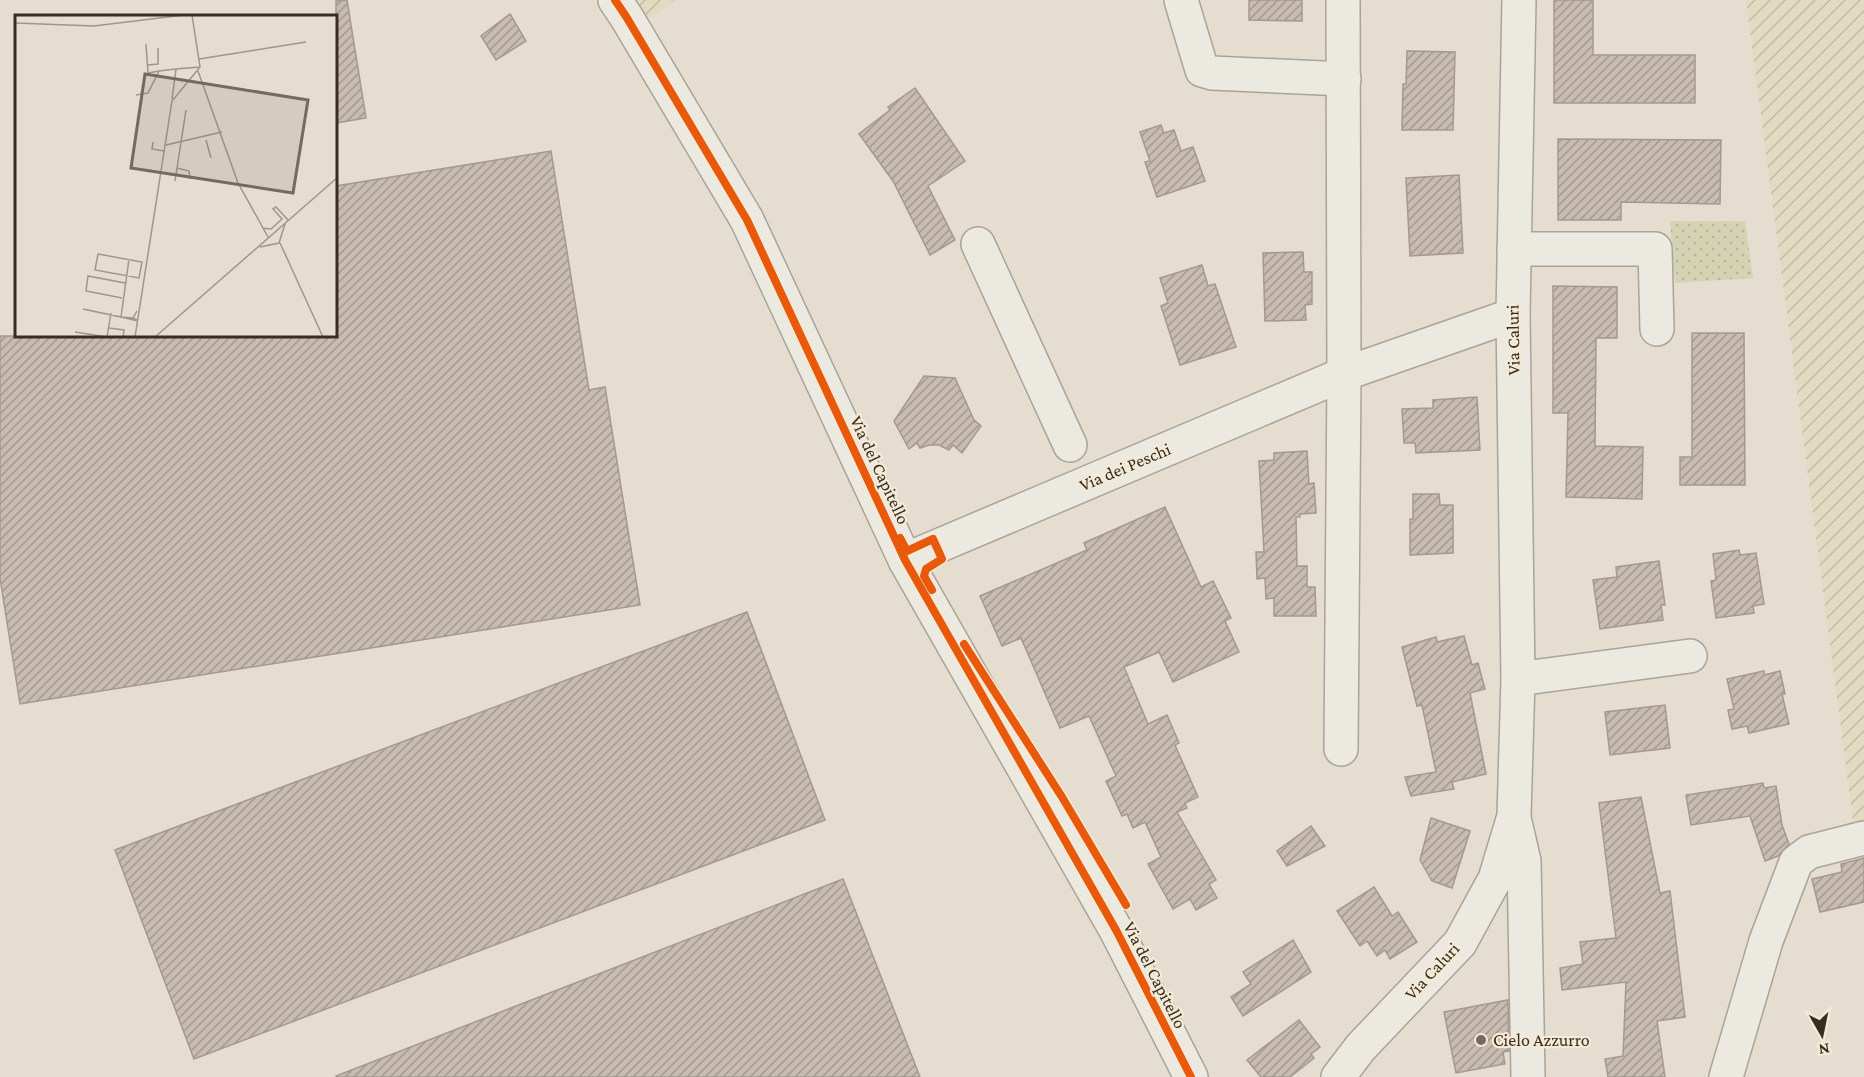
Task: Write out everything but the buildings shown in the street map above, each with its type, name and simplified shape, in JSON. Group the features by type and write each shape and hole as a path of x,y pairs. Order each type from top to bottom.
{"street":[{"name":"Via del Capitello","path":"615,0 747,220 905,560 1116,930 1191,1077"},
{"path":"1181,0 1202,70 1212,73 1344,79"},
{"path":"1341,749 1344,0"},
{"name":"Via Caluri","path":"1519,0 1513,315 1518,679 1514,816 1524,861 1528,1077"},
{"path":"978,244 1070,445"},
{"path":"1514,249 1655,249 1657,329"},
{"name":"Via dei Peschi","path":"905,560 1344,374 1513,315"},
{"path":"1518,679 1690,656"},
{"name":"Via Caluri","path":"1338,1077 1361,1047 1460,943 1495,879 1514,816"},
{"path":"1726,1077 1766,941 1796,862 1809,852 1864,838"}],"shaded area":[{"path":"615,0 675,0 657,14 632,26"},
{"path":"1746,0 1864,0 1864,827 1854,829"}],"green space":[{"path":"1670,221 1745,221 1753,278 1675,283"}],"cycle path":[{"path":"615,0 747,220 905,560 1116,930 1191,1077"},
{"path":"900,538 907,551 933,539 942,559 926,569 924,576 932,590"},
{"path":"964,644 1062,797 1126,905"}],"place":[{"name":"Cielo Azzurro","path":"1481,1040"}]}
